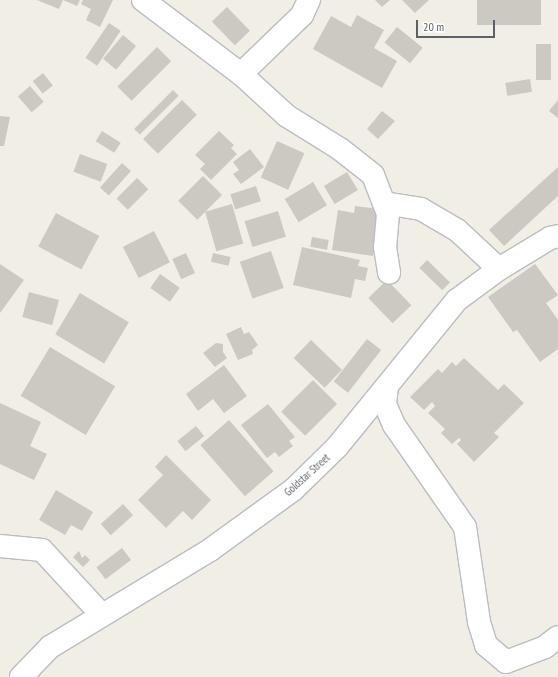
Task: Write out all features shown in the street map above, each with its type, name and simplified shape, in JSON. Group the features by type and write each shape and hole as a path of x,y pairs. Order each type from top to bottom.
{"street":[{"path":"241,74 302,15 309,0"},
{"path":"151,2 241,74 287,116 340,149 373,175 388,214 385,247 389,273"},
{"path":"384,203 421,209 457,230 499,269"},
{"name":"Goldstar Street","path":"21,677 50,647 101,614 210,550 293,490 337,448 457,300 499,269 550,238 558,236"},
{"path":"387,387 385,404 394,425 465,527 479,622 486,645 506,662 545,647 558,637"},
{"path":"0,546 42,550 101,614"}],"building":[{"path":"37,0 63,0 59,9"},
{"path":"63,0 80,0 77,6"},
{"path":"83,0 113,0 100,27 86,20 91,9 81,4"},
{"path":"375,0 390,0 382,7"},
{"path":"402,0 429,0 415,13"},
{"path":"477,0 541,0 541,25 477,25"},
{"path":"227,7 250,31 235,45 212,22"},
{"path":"357,15 384,30 374,48 397,61 382,88 313,49 331,16 351,27"},
{"path":"109,23 121,31 97,66 86,58"},
{"path":"397,27 423,48 410,63 384,43"},
{"path":"123,35 136,46 116,70 103,59"},
{"path":"536,44 551,44 551,80 536,80"},
{"path":"157,47 171,61 132,101 117,87"},
{"path":"43,73 53,86 43,94 33,81"},
{"path":"530,79 532,92 507,96 505,83"},
{"path":"30,86 44,102 32,112 18,96"},
{"path":"173,90 179,96 140,135 134,129"},
{"path":"182,100 197,115 158,154 143,139"},
{"path":"558,100 558,118 549,111"},
{"path":"382,111 395,121 378,139 367,129"},
{"path":"0,116 10,117 4,146 0,146"},
{"path":"102,131 121,143 114,153 96,141"},
{"path":"219,131 234,145 231,148 237,154 211,180 200,169 205,164 195,155"},
{"path":"277,141 304,153 288,190 261,178"},
{"path":"250,149 264,167 241,184 233,174 239,170 233,162"},
{"path":"80,154 107,164 101,182 74,172"},
{"path":"122,163 131,171 109,196 100,188"},
{"path":"558,167 558,196 504,246 489,230"},
{"path":"347,172 358,190 335,204 324,186"},
{"path":"203,176 222,195 197,220 178,201"},
{"path":"137,178 148,189 128,210 116,199"},
{"path":"313,182 327,205 299,222 285,199"},
{"path":"256,186 261,201 235,210 230,194"},
{"path":"232,204 243,243 216,251 205,212"},
{"path":"355,206 379,209 373,256 332,250 338,210 354,213"},
{"path":"278,211 286,237 252,247 245,221"},
{"path":"56,213 99,236 81,270 38,247"},
{"path":"154,231 170,262 139,278 123,247"},
{"path":"312,237 329,240 327,250 310,247"},
{"path":"302,247 360,260 358,266 368,268 365,281 355,279 351,298 293,285"},
{"path":"271,251 284,288 252,299 240,262"},
{"path":"186,253 195,273 181,279 172,259"},
{"path":"213,253 231,257 229,266 211,262"},
{"path":"427,260 450,282 442,290 419,268"},
{"path":"0,264 24,280 0,313"},
{"path":"535,264 558,295 546,303 558,320 558,349 540,362 517,330 513,332 488,297"},
{"path":"160,274 180,288 170,302 150,288"},
{"path":"387,280 411,305 393,323 368,298"},
{"path":"29,292 59,300 52,325 22,317"},
{"path":"80,293 129,322 104,364 55,334"},
{"path":"241,327 244,334 249,332 258,345 252,350 253,354 238,360 226,334"},
{"path":"367,339 381,350 348,393 334,382"},
{"path":"311,340 342,370 325,388 294,358"},
{"path":"216,343 223,344 223,352 227,358 215,367 203,353"},
{"path":"50,347 115,386 86,435 21,396"},
{"path":"464,358 498,390 504,384 524,403 494,433 499,437 474,462 457,444 461,440 459,438 452,444 441,433 445,429 428,413 435,406 432,402 424,410 410,397 438,369 442,373 452,362 456,366"},
{"path":"224,365 247,396 224,413 213,399 198,411 186,394"},
{"path":"313,380 337,404 305,436 281,412"},
{"path":"0,403 41,422 30,446 47,454 34,480 0,464"},
{"path":"268,404 295,437 289,441 293,446 279,457 275,452 267,458 241,425"},
{"path":"229,420 274,471 245,496 200,445"},
{"path":"196,426 204,436 186,451 177,441"},
{"path":"166,455 211,500 192,520 183,511 166,528 138,500 163,475 155,467"},
{"path":"56,490 93,512 82,531 71,525 65,535 39,520"},
{"path":"123,504 133,515 111,535 101,524"},
{"path":"122,548 131,560 105,579 96,567"},
{"path":"79,551 82,558 85,555 90,560 83,567 73,557"}]}
